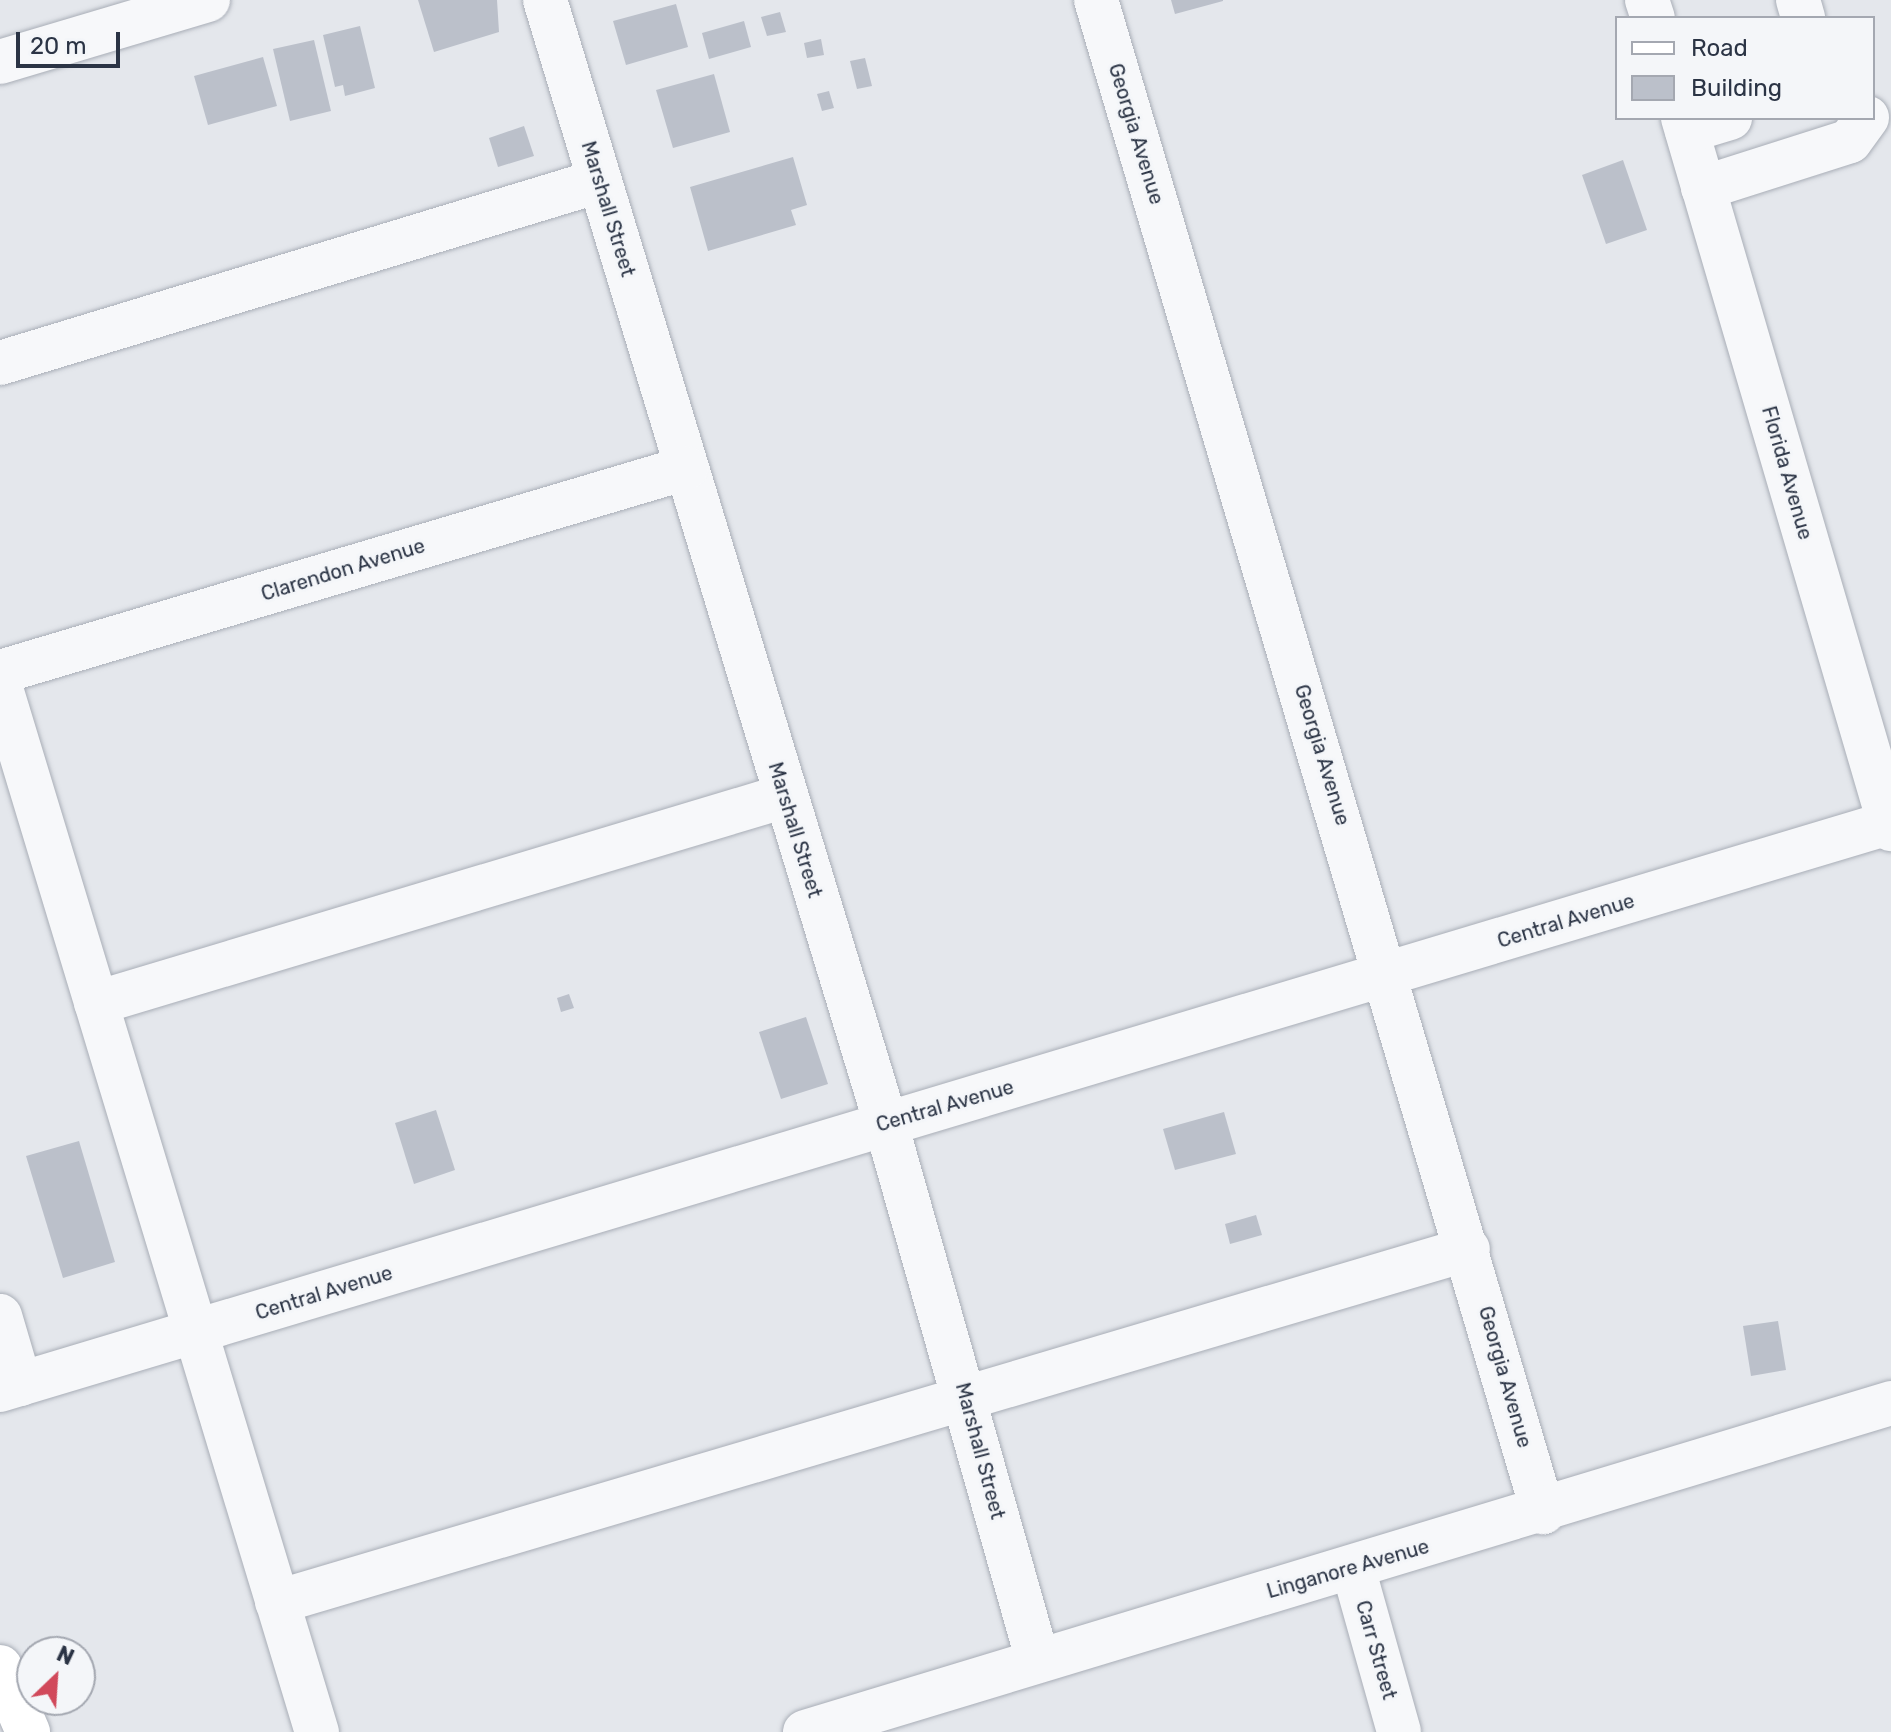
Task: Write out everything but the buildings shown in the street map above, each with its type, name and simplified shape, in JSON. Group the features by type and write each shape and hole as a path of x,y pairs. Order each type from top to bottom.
{"main road":[{"path":"0,1669 28,1732"}],"street":[{"path":"0,62 208,0"},
{"name":"Marshall Street","path":"545,0 886,1124 966,1397 1038,1661"},
{"name":"Georgia Avenue","path":"1096,0 1388,976 1543,1512"},
{"path":"1685,124 1715,120"},
{"path":"1703,188 1850,141 1866,120"},
{"name":"Florida Avenue","path":"1685,124 1890,826"},
{"path":"0,363 599,181"},
{"name":"Clarendon Avenue","path":"0,672 686,468"},
{"path":"0,685 317,1732"},
{"path":"96,1003 785,796"},
{"name":"Central Avenue","path":"10,1387 1890,826"},
{"path":"277,1602 1468,1249"},
{"path":"0,1316 10,1387"},
{"name":"Linganore Avenue","path":"812,1731 1543,1512 1891,1403"},
{"name":"Carr Street","path":"1353,1568 1399,1732"}]}
